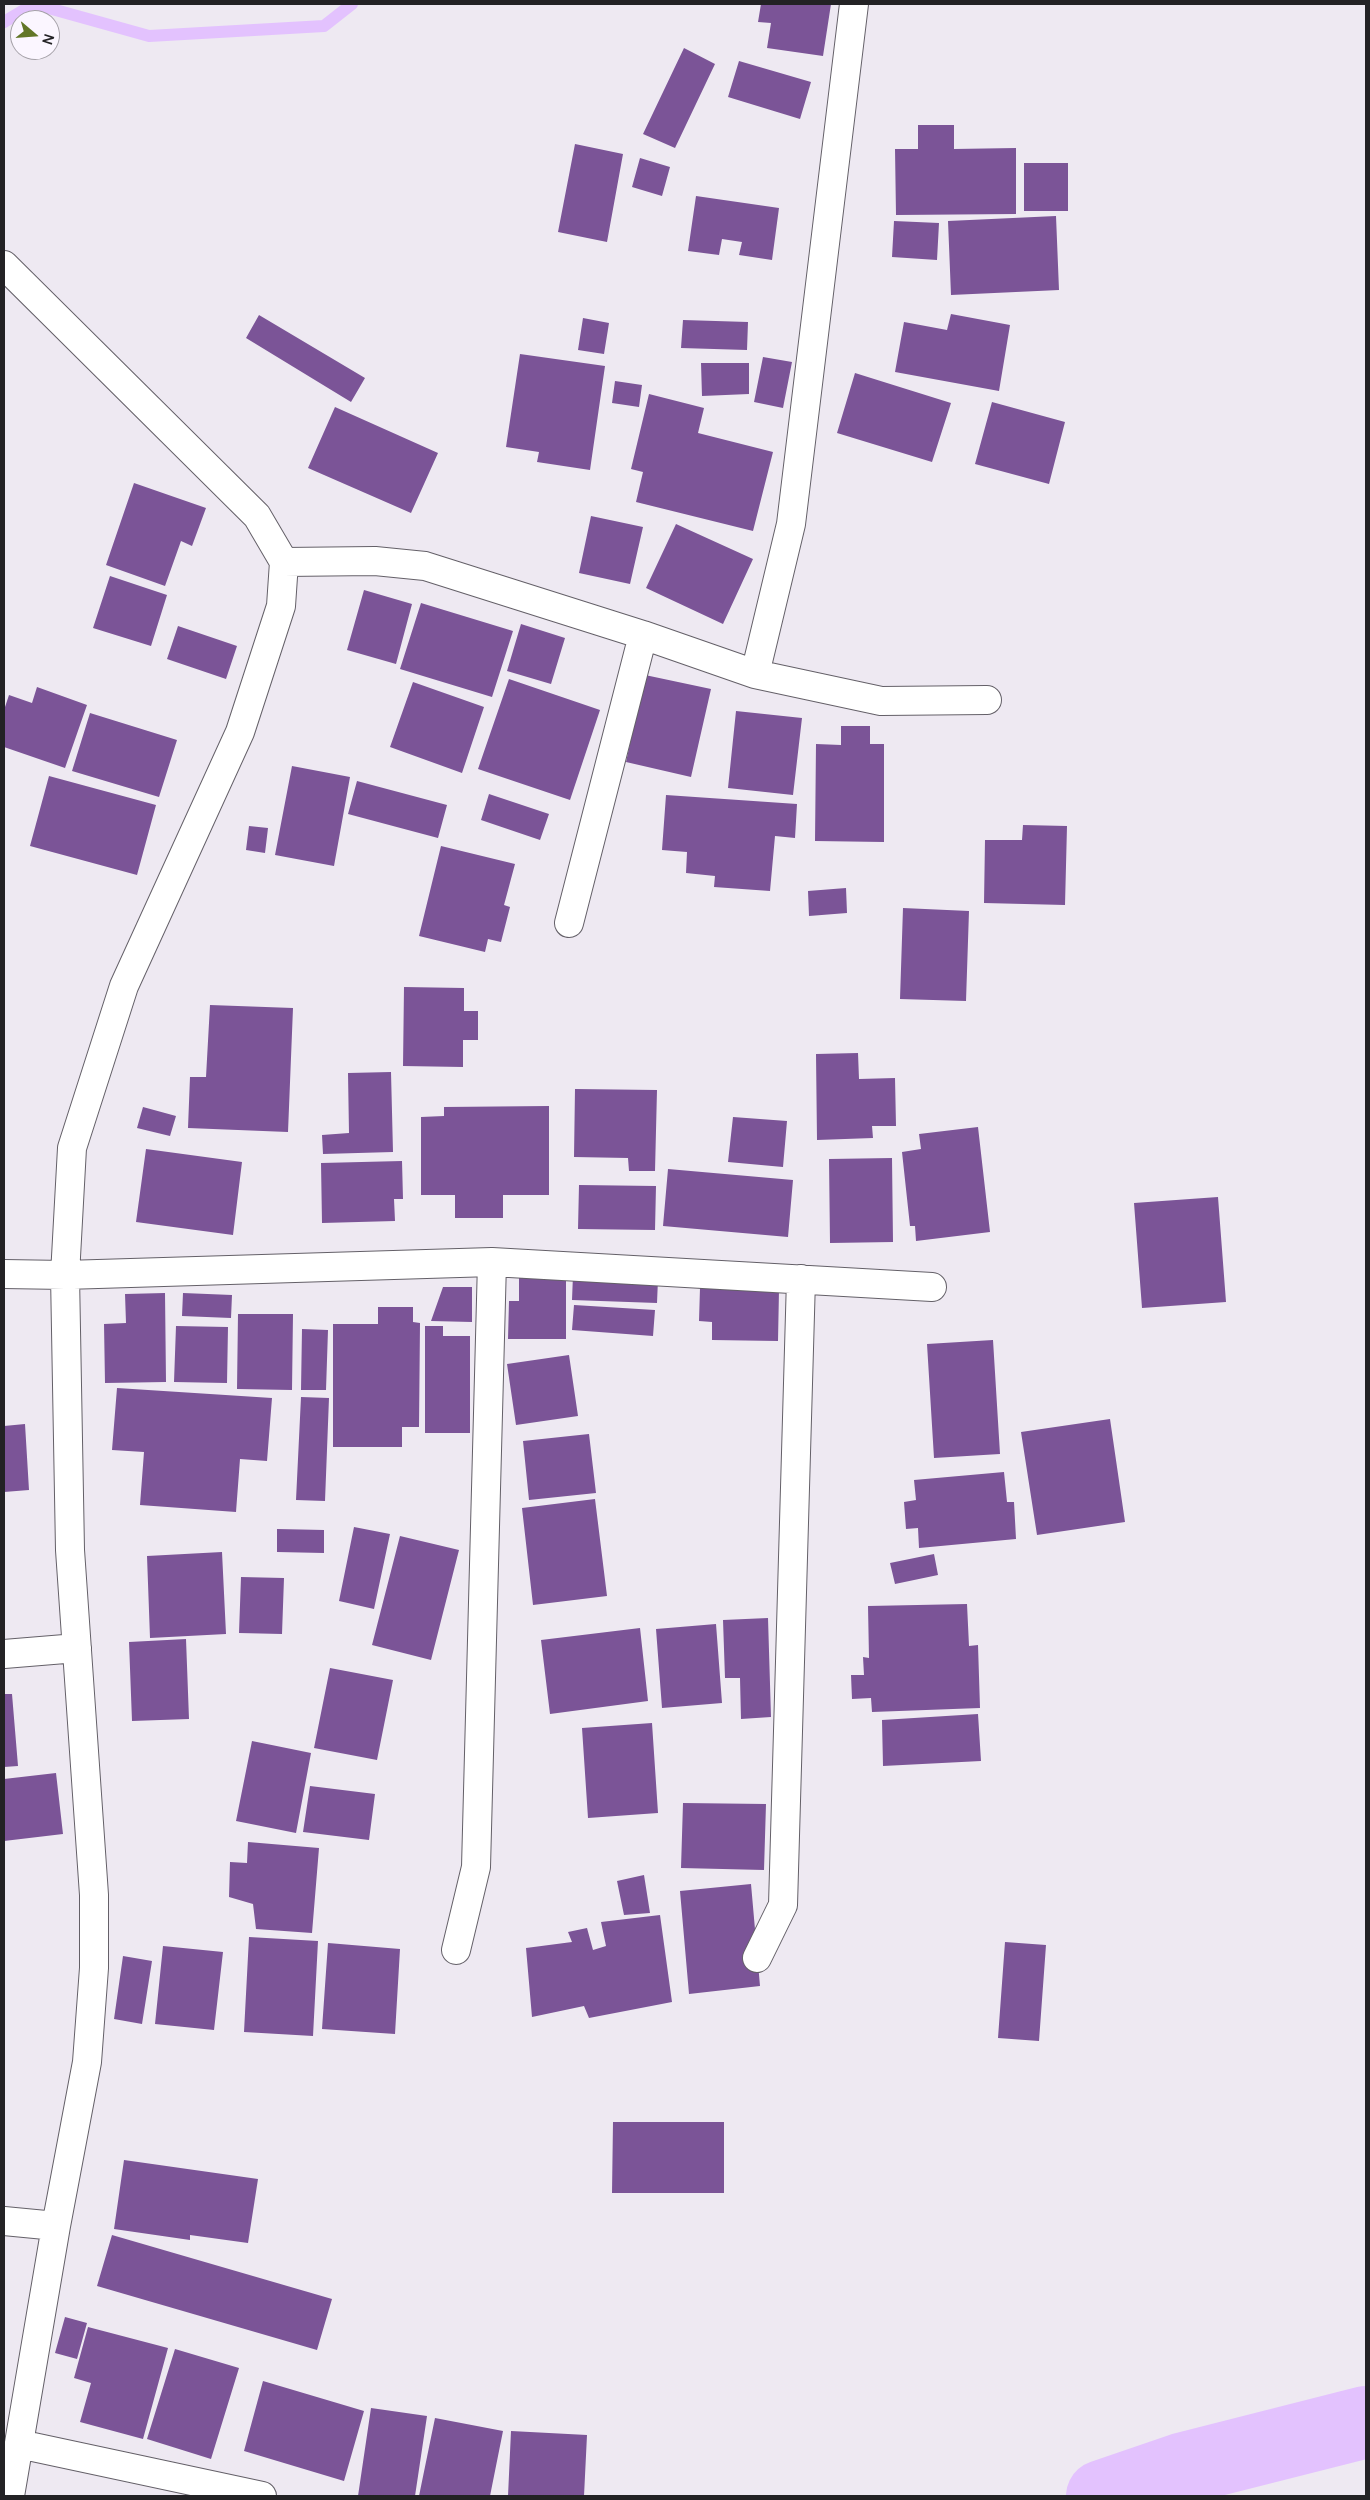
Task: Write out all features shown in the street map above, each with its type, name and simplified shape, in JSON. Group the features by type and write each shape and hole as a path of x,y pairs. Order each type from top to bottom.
{"street":[{"path":"755,674 791,524 854,4"},
{"path":"4,265 257,516 284,562 280,606 240,732 124,986 72,1148 65,1275 70,1550 94,1895 94,1968 87,2062 56,2226 10,2496"},
{"path":"284,562 375,560 424,566 643,635 755,674 881,701 987,700"},
{"path":"569,923 643,635"},
{"path":"456,1950 476,1868 492,1262"},
{"path":"4,1274 65,1275 492,1262 932,1287"},
{"path":"757,1958 783,1905 801,1279"},
{"path":"4,1654 77,1648"},
{"path":"4,2221 56,2226"},
{"path":"19,2444 262,2496"}],"building":[{"path":"761,4 831,4 823,56 767,48 771,23 758,22"},
{"path":"684,48 715,64 675,148 643,134"},
{"path":"739,61 811,82 800,119 728,97"},
{"path":"918,125 954,125 954,149 1016,148 1016,214 896,215 895,149 918,149"},
{"path":"575,144 623,154 607,242 558,232"},
{"path":"640,158 670,167 662,196 632,187"},
{"path":"1024,163 1068,163 1068,211 1024,211"},
{"path":"696,196 779,208 772,260 739,255 742,242 722,239 719,255 688,251"},
{"path":"1056,216 1059,290 951,295 948,221"},
{"path":"894,221 939,223 937,260 892,257"},
{"path":"951,314 1010,325 999,391 895,372 904,322 947,330"},
{"path":"259,315 365,378 351,402 246,338"},
{"path":"583,318 609,323 604,354 578,350"},
{"path":"683,320 748,322 747,350 681,348"},
{"path":"520,354 605,366 590,470 537,462 539,452 506,447"},
{"path":"763,357 792,362 783,408 754,402"},
{"path":"701,363 749,363 749,394 702,396"},
{"path":"855,373 951,403 932,462 837,433"},
{"path":"615,381 642,385 639,407 612,403"},
{"path":"649,394 704,408 698,433 773,452 753,531 636,502 643,472 631,469"},
{"path":"992,402 1065,422 1049,484 975,464"},
{"path":"335,407 438,453 411,513 308,468"},
{"path":"134,483 206,508 192,546 181,541 165,586 106,565"},
{"path":"591,516 643,527 630,584 579,573"},
{"path":"676,524 753,559 723,624 646,588"},
{"path":"110,576 167,595 151,646 93,628"},
{"path":"364,590 412,604 396,664 347,650"},
{"path":"421,603 513,631 492,697 400,669"},
{"path":"521,624 565,638 551,684 507,671"},
{"path":"178,626 237,646 226,679 167,659"},
{"path":"645,675 711,689 691,777 626,762"},
{"path":"509,679 600,710 570,800 478,769"},
{"path":"413,682 484,707 462,773 390,747"},
{"path":"37,687 87,705 65,768 4,747 4,710 9,695 32,703"},
{"path":"736,711 802,718 793,795 728,788"},
{"path":"90,713 177,740 159,797 72,771"},
{"path":"841,726 870,726 870,744 884,744 884,842 815,841 816,744 841,745"},
{"path":"292,766 350,777 334,866 275,855"},
{"path":"49,776 156,805 137,875 30,846"},
{"path":"357,781 447,805 438,838 348,814"},
{"path":"489,794 549,814 540,840 481,820"},
{"path":"666,795 797,804 795,838 775,836 770,891 714,887 715,876 686,873 687,852 662,850"},
{"path":"1023,825 1067,826 1065,905 984,903 985,840 1022,840"},
{"path":"249,826 268,828 265,853 246,850"},
{"path":"441,846 515,864 504,905 510,907 501,942 488,939 485,952 419,936"},
{"path":"846,888 847,913 809,916 808,891"},
{"path":"903,908 969,911 966,1001 900,999"},
{"path":"404,987 464,988 464,1011 478,1011 478,1040 463,1040 463,1067 403,1066"},
{"path":"210,1005 293,1008 288,1132 188,1128 190,1077 206,1077"},
{"path":"858,1053 859,1079 895,1078 896,1126 872,1126 873,1138 817,1140 816,1054"},
{"path":"391,1072 393,1152 323,1154 322,1135 349,1133 348,1073"},
{"path":"575,1089 657,1090 655,1171 629,1171 628,1158 574,1157"},
{"path":"549,1106 549,1195 503,1195 503,1218 455,1218 455,1195 421,1195 421,1117 444,1116 444,1107"},
{"path":"143,1107 176,1116 170,1136 137,1128"},
{"path":"733,1117 787,1121 783,1167 728,1162"},
{"path":"978,1127 990,1232 916,1241 915,1226 910,1226 902,1152 921,1149 919,1134"},
{"path":"146,1149 242,1162 233,1235 136,1222"},
{"path":"892,1158 893,1242 830,1243 829,1159"},
{"path":"402,1161 403,1199 394,1199 395,1221 322,1223 321,1163"},
{"path":"668,1169 793,1180 788,1237 663,1226"},
{"path":"579,1185 656,1186 655,1230 578,1229"},
{"path":"1218,1197 1226,1302 1142,1308 1134,1203"},
{"path":"519,1275 566,1276 566,1339 508,1339 509,1301 519,1301"},
{"path":"573,1275 658,1279 657,1303 572,1300"},
{"path":"443,1287 472,1287 472,1322 431,1321"},
{"path":"700,1288 779,1290 778,1341 712,1340 712,1322 699,1321"},
{"path":"165,1293 166,1382 105,1383 104,1324 126,1323 125,1294"},
{"path":"183,1293 232,1295 231,1318 182,1316"},
{"path":"574,1305 655,1310 653,1336 572,1330"},
{"path":"378,1307 413,1307 413,1322 420,1323 419,1427 402,1427 402,1447 333,1447 333,1324 378,1324"},
{"path":"238,1314 293,1314 292,1390 237,1389"},
{"path":"176,1326 228,1327 227,1383 174,1382"},
{"path":"425,1326 443,1326 443,1336 470,1336 470,1433 425,1433"},
{"path":"302,1329 328,1330 326,1390 301,1390"},
{"path":"993,1340 1000,1454 934,1458 927,1344"},
{"path":"569,1355 578,1416 516,1425 507,1364"},
{"path":"117,1388 272,1398 267,1461 240,1459 236,1512 140,1505 144,1452 112,1450"},
{"path":"301,1397 329,1398 325,1501 296,1500"},
{"path":"1110,1419 1125,1522 1037,1535 1021,1432"},
{"path":"25,1424 29,1490 4,1492 4,1426"},
{"path":"589,1434 596,1493 529,1500 523,1441"},
{"path":"1004,1472 1007,1502 1014,1502 1016,1539 919,1548 918,1528 906,1529 904,1502 916,1500 914,1480"},
{"path":"595,1499 607,1596 533,1605 522,1508"},
{"path":"354,1527 390,1534 374,1609 339,1601"},
{"path":"277,1529 324,1530 324,1553 277,1552"},
{"path":"400,1536 459,1550 431,1660 372,1645"},
{"path":"222,1552 226,1634 150,1638 147,1556"},
{"path":"934,1554 938,1575 895,1584 890,1563"},
{"path":"241,1577 284,1578 282,1634 239,1633"},
{"path":"967,1604 969,1646 978,1645 980,1708 872,1712 871,1698 852,1699 851,1675 864,1675 863,1657 869,1658 868,1606"},
{"path":"768,1618 771,1717 741,1719 740,1678 725,1678 723,1620"},
{"path":"716,1624 722,1703 662,1708 656,1629"},
{"path":"640,1628 648,1701 550,1714 541,1640"},
{"path":"186,1639 189,1719 132,1721 129,1642"},
{"path":"330,1668 393,1680 377,1760 314,1748"},
{"path":"4,1694 12,1694 18,1766 4,1767"},
{"path":"978,1714 981,1761 883,1766 882,1720"},
{"path":"652,1723 658,1813 588,1818 582,1728"},
{"path":"252,1741 311,1753 296,1833 236,1821"},
{"path":"56,1773 63,1834 4,1841 4,1779"},
{"path":"310,1786 375,1794 369,1840 303,1832"},
{"path":"683,1803 766,1804 764,1870 681,1868"},
{"path":"248,1842 319,1848 312,1933 256,1929 253,1904 229,1897 230,1862 247,1863"},
{"path":"644,1875 650,1913 624,1915 617,1881"},
{"path":"751,1884 760,1986 689,1994 680,1891"},
{"path":"660,1915 672,2002 589,2018 584,2006 532,2017 526,1948 572,1942 568,1932 587,1928 593,1950 606,1946 601,1922"},
{"path":"249,1937 318,1941 313,2036 244,2032"},
{"path":"1005,1942 1046,1945 1039,2041 998,2038"},
{"path":"328,1943 400,1949 395,2034 322,2029"},
{"path":"163,1946 223,1952 214,2030 155,2024"},
{"path":"123,1956 152,1961 142,2024 114,2019"},
{"path":"613,2122 724,2122 724,2193 612,2193"},
{"path":"124,2160 258,2179 248,2243 190,2235 190,2240 114,2229"},
{"path":"112,2235 332,2299 317,2350 97,2286"},
{"path":"65,2317 87,2323 77,2359 55,2353"},
{"path":"88,2327 168,2348 143,2439 80,2422 91,2383 74,2378"},
{"path":"175,2349 239,2368 211,2459 147,2439"},
{"path":"263,2381 364,2411 344,2481 244,2451"},
{"path":"371,2408 427,2416 415,2496 358,2496"},
{"path":"435,2418 503,2431 490,2496 419,2496"},
{"path":"511,2431 587,2435 584,2496 508,2496"}],"waterway":[{"path":"4,22 34,4 149,36 324,26 352,4"},
{"path":"1102,2496 1181,2469 1366,2422"}]}
